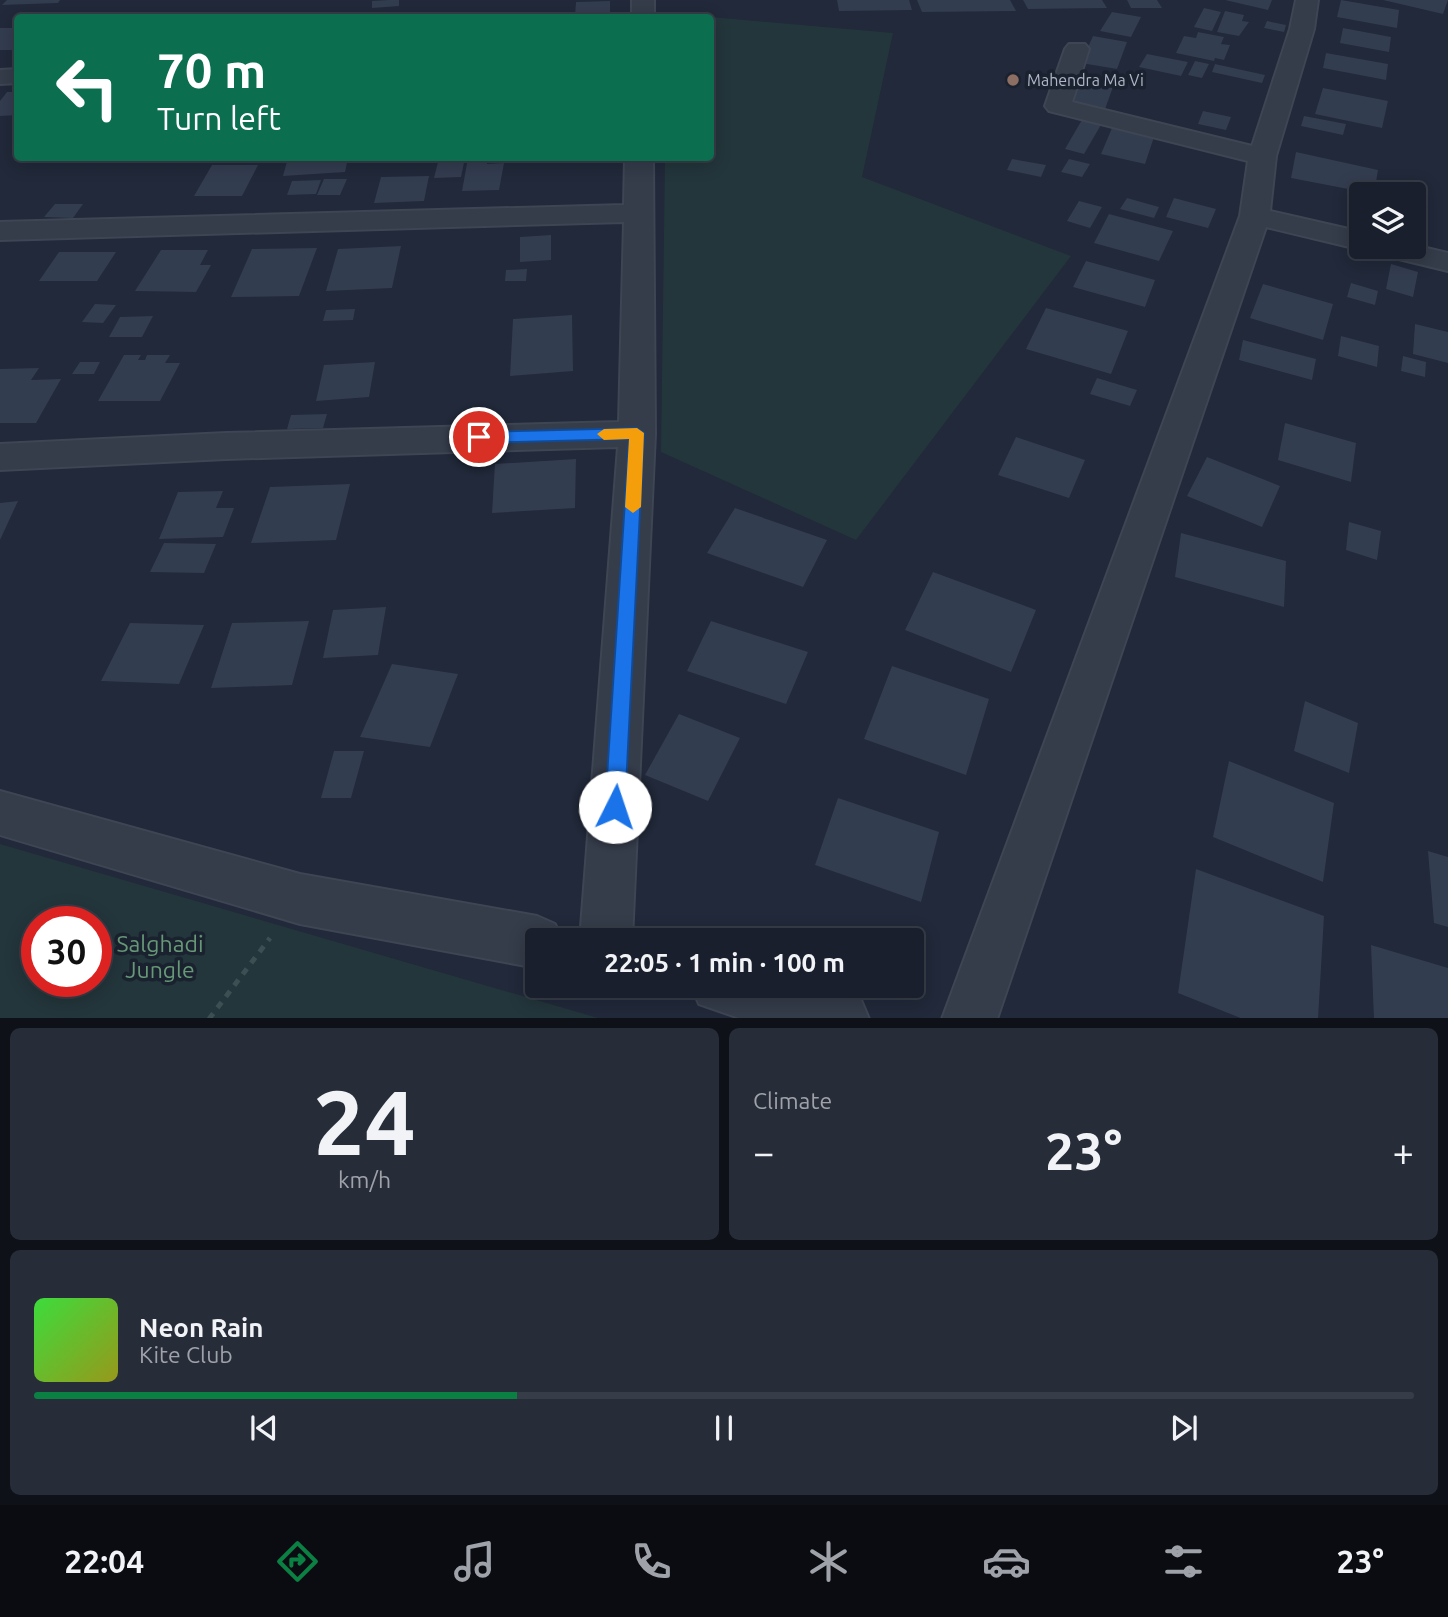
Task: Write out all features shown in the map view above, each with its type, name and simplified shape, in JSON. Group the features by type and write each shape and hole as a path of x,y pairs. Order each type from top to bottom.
{"street":[{"path":"969,1018 1255,216 1262,156 1302,29 1307,0"},
{"path":"1077,49 1058,106 1109,121 1262,156"},
{"path":"607,928 637,433 639,161"},
{"path":"0,231 639,213"},
{"path":"1255,216 1349,238"},
{"path":"1426,257 1448,262"},
{"path":"0,457 253,445 637,433"},
{"path":"0,813 300,899 525,940"},
{"path":"767,998 842,1018"}],"path":[{"path":"209,1018 300,899"}],"green space":[{"path":"714,17 893,33 862,177 1071,256 856,540 661,452 665,161 714,161"},
{"name":"Salghadi Jungle","path":"0,844 525,998 598,1018 0,1018"}],"building":[{"path":"7,0 60,0 58,3 2,5"},
{"path":"399,0 399,6 372,8 372,1"},
{"path":"837,0 909,0 912,10 839,11"},
{"path":"917,0 1010,0 1016,11 922,12"},
{"path":"1023,0 1102,0 1107,8 1028,9"},
{"path":"1127,0 1157,0 1162,8 1131,8"},
{"path":"1225,0 1272,0 1268,10"},
{"path":"1341,0 1399,10 1397,28 1337,17"},
{"path":"1383,0 1448,0 1443,14"},
{"path":"610,1 610,14 575,14 576,2"},
{"path":"1204,8 1221,12 1212,31 1194,27"},
{"path":"1225,11 1244,15 1242,21 1249,22 1239,36 1217,32"},
{"path":"286,12 319,12 318,14 285,14"},
{"path":"1112,12 1141,17 1131,37 1100,31"},
{"path":"1267,21 1286,25 1284,32 1264,28"},
{"path":"0,28 14,28 14,50 0,50"},
{"path":"1343,28 1391,37 1389,52 1340,43"},
{"path":"1198,32 1224,37 1221,44 1230,45 1224,60 1215,58 1214,61 1176,53 1184,36 1196,38"},
{"path":"1093,36 1127,42 1117,69 1081,63"},
{"path":"1326,53 1388,64 1386,80 1323,68"},
{"path":"1147,54 1188,62 1181,76 1139,67"},
{"path":"1195,61 1209,64 1202,78 1188,75"},
{"path":"1215,64 1265,75 1262,83 1212,72"},
{"path":"1080,78 1114,84 1104,112 1069,106"},
{"path":"1323,88 1388,101 1382,128 1315,114"},
{"path":"7,92 14,92 14,115 0,116 0,101"},
{"path":"1203,111 1231,117 1226,130 1198,124"},
{"path":"1304,116 1346,124 1343,135 1301,126"},
{"path":"1083,118 1102,123 1084,154 1065,149"},
{"path":"1112,128 1154,137 1145,164 1101,154"},
{"path":"1296,152 1378,170 1376,182 1349,182 1349,189 1291,178"},
{"path":"1012,159 1046,165 1041,177 1007,170"},
{"path":"1069,159 1090,164 1082,177 1061,172"},
{"path":"287,161 347,161 345,172 283,176"},
{"path":"438,161 464,161 461,177 434,178"},
{"path":"467,161 504,163 499,190 462,191"},
{"path":"212,165 258,165 242,196 194,196"},
{"path":"429,176 424,201 374,203 381,177"},
{"path":"324,179 347,179 340,195 317,195"},
{"path":"321,180 316,194 287,195 292,181"},
{"path":"1127,198 1159,207 1154,218 1120,209"},
{"path":"1174,198 1216,209 1208,228 1166,217"},
{"path":"1079,201 1102,207 1090,228 1067,221"},
{"path":"55,204 83,204 73,218 44,217"},
{"path":"1109,214 1173,231 1159,261 1094,243"},
{"path":"551,235 551,260 520,262 520,237"},
{"path":"401,246 392,288 326,291 338,249"},
{"path":"317,248 299,296 231,297 252,249"},
{"path":"161,250 208,250 200,265 211,265 196,292 135,291"},
{"path":"59,252 116,252 97,281 39,281"},
{"path":"1086,261 1155,280 1145,307 1073,287"},
{"path":"1391,264 1418,272 1413,297 1386,289"},
{"path":"527,269 526,281 505,281 506,270"},
{"path":"1351,283 1378,291 1375,305 1347,297"},
{"path":"1263,284 1333,304 1323,340 1250,318"},
{"path":"95,304 116,305 103,323 82,322"},
{"path":"1046,308 1128,331 1111,374 1026,349"},
{"path":"355,309 353,320 323,321 326,310"},
{"path":"572,315 573,371 510,376 513,319"},
{"path":"153,316 142,337 109,337 120,317"},
{"path":"1415,324 1448,332 1448,363 1413,354"},
{"path":"1341,336 1379,346 1377,367 1338,356"},
{"path":"1243,340 1316,359 1312,380 1239,360"},
{"path":"124,355 141,355 138,360 145,360 147,355 170,355 165,363 180,363 160,401 98,401"},
{"path":"1403,356 1426,362 1425,377 1401,371"},
{"path":"80,362 100,362 94,374 72,374"},
{"path":"375,362 369,397 316,401 324,365"},
{"path":"39,368 31,380 61,379 36,423 0,423 0,369"},
{"path":"1097,378 1137,390 1130,406 1090,394"},
{"path":"327,414 323,428 287,429 291,415"},
{"path":"1285,423 1356,443 1351,482 1278,460"},
{"path":"1016,437 1085,460 1069,498 998,475"},
{"path":"1207,457 1280,486 1262,527 1187,496"},
{"path":"576,459 575,508 492,513 495,464"},
{"path":"350,484 336,540 251,543 270,487"},
{"path":"223,491 216,508 234,508 223,537 159,539 178,492"},
{"path":"18,501 0,540 0,503"},
{"path":"735,508 827,540 803,587 707,553"},
{"path":"1349,522 1381,531 1377,560 1346,550"},
{"path":"1181,533 1286,561 1284,607 1175,577"},
{"path":"164,543 216,544 204,573 150,572"},
{"path":"933,572 1036,610 1011,672 905,630"},
{"path":"386,607 378,655 323,658 333,610"},
{"path":"309,621 292,685 211,688 232,623"},
{"path":"711,621 808,652 786,704 687,671"},
{"path":"130,623 204,625 179,684 101,681"},
{"path":"392,664 458,674 430,747 360,737"},
{"path":"892,666 989,699 966,775 864,739"},
{"path":"1305,701 1358,723 1349,773 1294,751"},
{"path":"679,714 740,738 708,801 645,775"},
{"path":"334,751 364,751 351,798 321,798"},
{"path":"1229,761 1334,803 1323,882 1213,837"},
{"path":"838,798 939,832 921,902 815,865"},
{"path":"1428,851 1448,857 1448,927 1434,923"},
{"path":"1196,869 1324,916 1318,1018 1240,1018 1178,993"},
{"path":"1371,945 1448,968 1448,1018 1374,1018"}],"slow traffic":[{"path":"604,434 637,433 633,507"}],"place":[{"name":"Mahendra Ma Vi","path":"1013,80"}],"route":[{"path":"479,437 637,433 615,807"}]}
